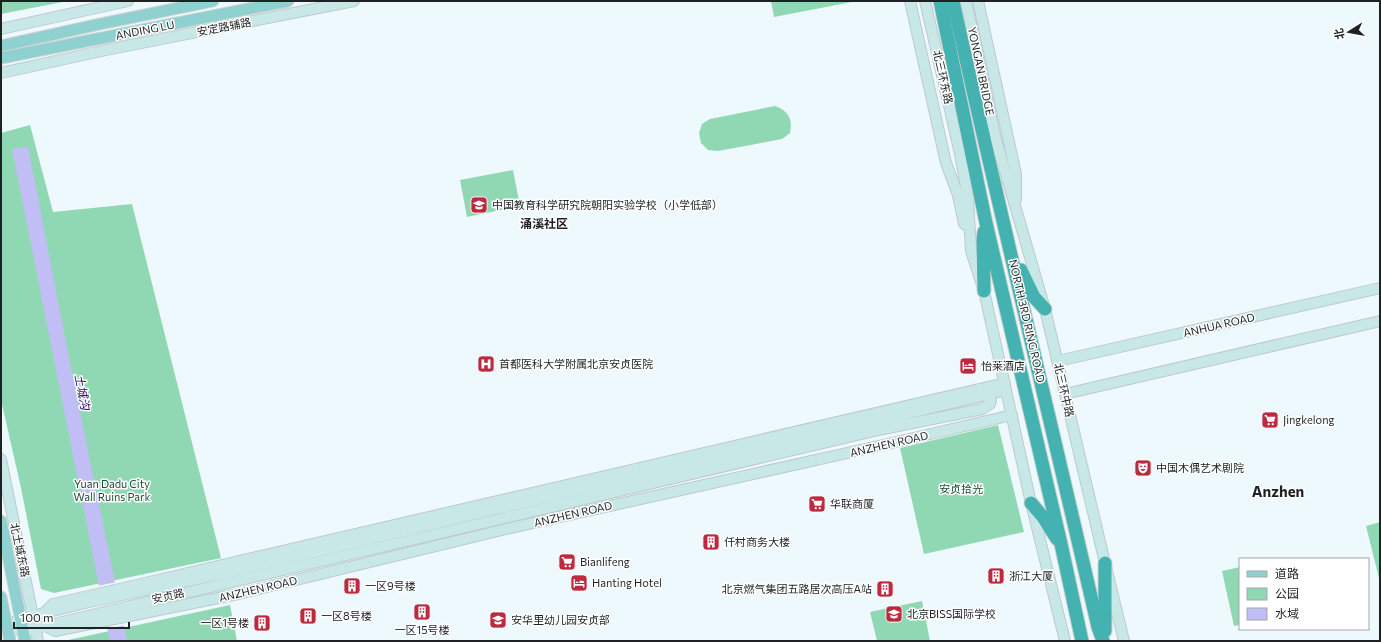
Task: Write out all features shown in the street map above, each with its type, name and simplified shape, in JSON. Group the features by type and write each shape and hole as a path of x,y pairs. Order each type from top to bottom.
{"highway":[{"name":"NORTH 3RD RING ROAD","path":"940,1 965,150 986,223 1061,544 1082,641"},
{"name":"NORTH 3RD RING ROAD","path":"954,1 990,142 1011,251 1098,626 1104,641"},
{"path":"984,291 983,240 986,223"},
{"path":"1011,251 1034,297 1045,309"},
{"path":"1031,503 1061,544"},
{"path":"1104,641 1105,563"}],"main road":[{"path":"1,46 213,1"},
{"name":"ANDING LU","path":"1,58 288,1"},
{"name":"北土城东路","path":"1,521 24,636"},
{"path":"1,597 4,626 10,641"}],"street":[{"path":"1,29 128,1"},
{"name":"安定路辅路","path":"1,73 106,50 354,1"},
{"path":"910,1 946,163 958,195 971,251 984,291 1031,503 1065,641"},
{"name":"北三环东路","path":"925,1 965,150"},
{"name":"YONGAN BRIDGE","path":"966,1 990,142"},
{"path":"978,1 1016,174 1016,209"},
{"name":"北三环中路","path":"990,142 1016,209 1045,309 1124,641"},
{"path":"965,150 971,251"},
{"name":"ANHUA ROAD","path":"1058,361 1380,288"},
{"path":"1065,394 1380,321"},
{"path":"4,626 20,619 38,615 84,600 587,480 808,429 1006,387"},
{"name":"ANZHEN ROAD","path":"129,590 597,486 985,396 1006,387"},
{"path":"951,429 977,410 990,404 991,400 985,396"},
{"name":"ANZHEN ROAD","path":"629,489 883,429 977,410"},
{"name":"ANZHEN ROAD","path":"133,610 180,606 238,594 502,530 837,456 1012,415"},
{"path":"802,438 808,429"},
{"path":"814,446 837,456"},
{"name":"北土城东路","path":"1,459 41,627 38,641"},
{"path":"587,480 597,486"},
{"path":"622,503 629,489"},
{"name":"安贞路","path":"24,636 41,627 89,620 133,610 159,598 629,489"},
{"path":"159,598 180,606"},
{"path":"4,626 24,636"}],"green space":[{"path":"1,1 68,1 1,14"},
{"path":"771,1 857,1 774,17"},
{"path":"775,106 786,113 791,123 790,133 782,139 718,151 708,150 701,143 699,133 702,124 710,119"},
{"name":"Yuan Dadu City Wall Ruins Park","path":"30,125 53,212 132,204 221,558 54,593 41,589 21,488 1,400 1,133"},
{"path":"513,170 520,206 467,217 460,180"},
{"name":"安贞拾光","path":"998,425 1024,532 924,554 900,448"},
{"path":"1380,522 1380,582 1366,526"},
{"path":"1239,567 1239,625 1234,626 1222,571"},
{"path":"922,601 930,641 877,641 870,612"},
{"path":"230,605 237,641 64,641 68,640"}],"water":[{"path":"28,147 71,368 127,641 110,641 12,149"}],"pier":[{"path":"117,582 126,625 106,629 97,586"}],"place":[{"name":"中国教育科学研究院朝阳实验学校（小学低部）","path":"479,205"},
{"name":"首都医科大学附属北京安贞医院","path":"486,364"},
{"name":"怡莱酒店","path":"968,366"},
{"name":"Jingkelong","path":"1270,420"},
{"name":"中国木偶艺术剧院","path":"1143,468"},
{"name":"华联商厦","path":"817,504"},
{"name":"仟村商务大楼","path":"711,542"},
{"name":"Bianlifeng","path":"567,562"},
{"name":"浙江大厦","path":"996,576"},
{"name":"Hanting Hotel","path":"579,583"},
{"name":"一区9号楼","path":"352,586"},
{"name":"北京燃气集团五路居次高压A站","path":"885,589"},
{"name":"一区15号楼","path":"422,612"},
{"name":"北京BISS国际学校","path":"894,614"},
{"name":"一区8号楼","path":"308,616"},
{"name":"安华里幼儿园安贞部","path":"498,620"},
{"name":"一区1号楼","path":"262,623"}],"district":[{"name":"涌溪社区","path":"544,224"},
{"name":"Anzhen","path":"1278,492"}],"water label":[{"name":"土城沟","path":"82,392"}]}
